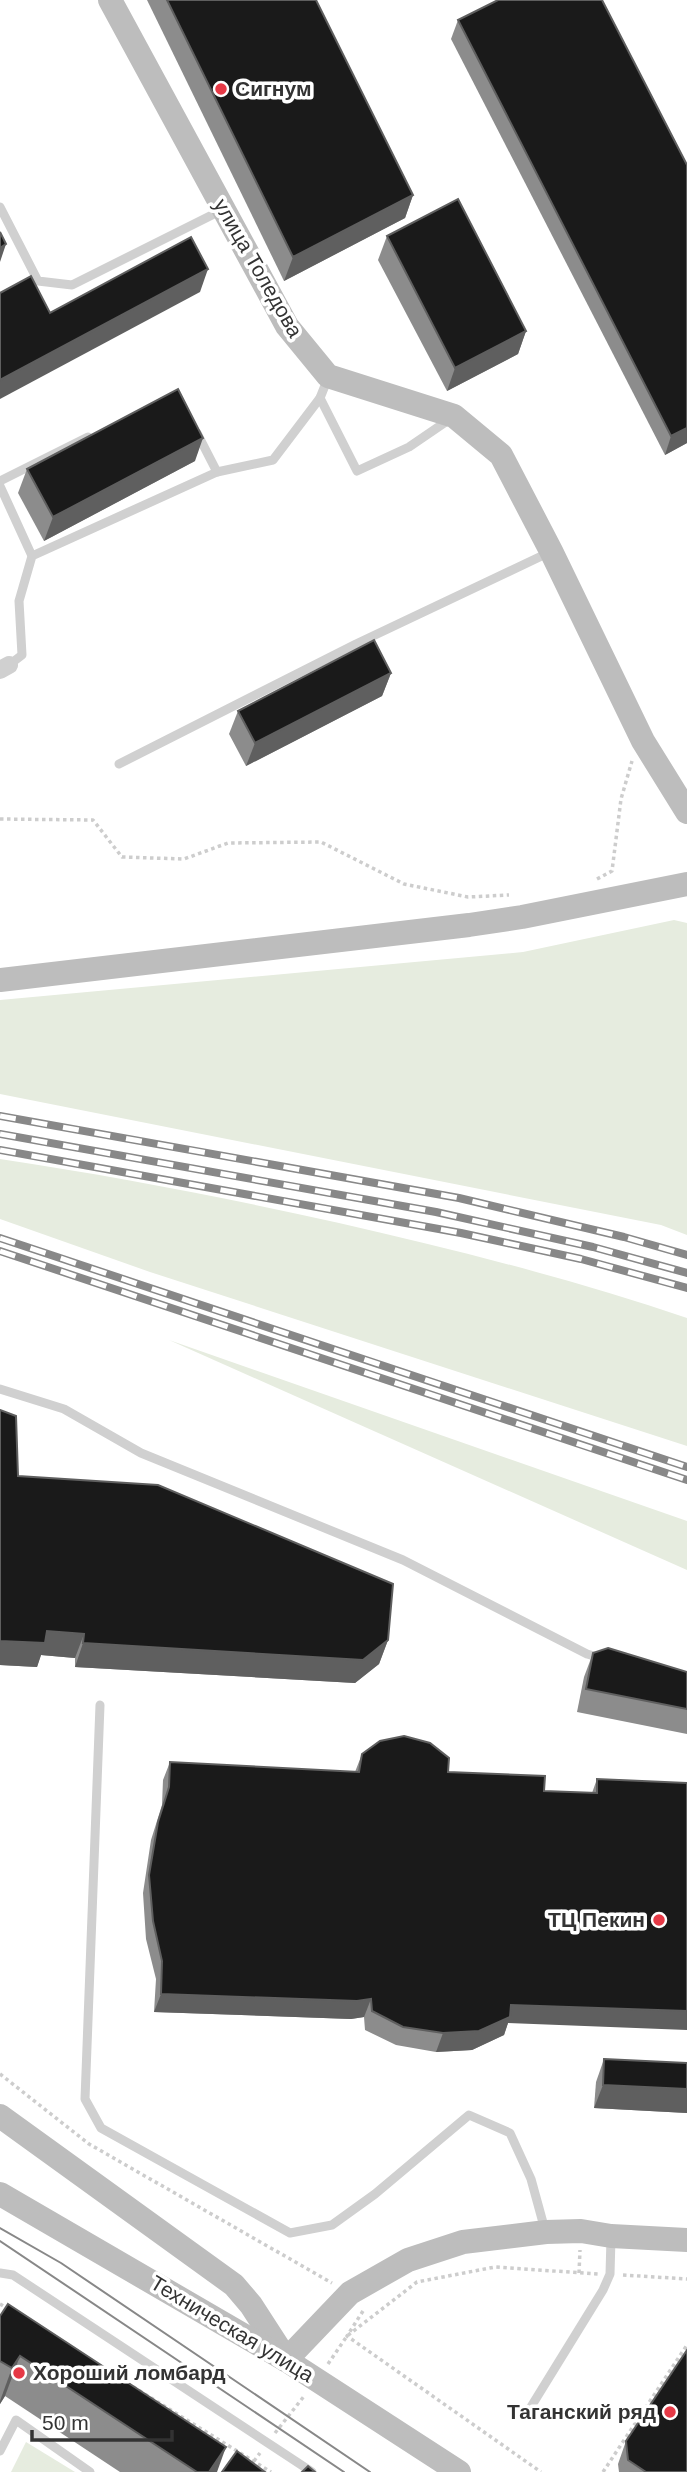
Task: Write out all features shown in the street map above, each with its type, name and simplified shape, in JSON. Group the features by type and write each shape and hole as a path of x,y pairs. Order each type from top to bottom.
{"street":[{"name":"улица Толедова","path":"110,0 287,326 324,387"},
{"path":"324,387 454,416 501,456 551,551 643,741 687,812"},
{"path":"0,980 469,925 687,884"},
{"path":"0,2116 233,2285 251,2305 286,2360 350,2293 408,2260 463,2242 546,2232 581,2231 611,2236 687,2240"},
{"name":"Техническая улица","path":"0,2194 286,2360 459,2472"}],"lane":[{"path":"0,207 38,281"},
{"path":"25,286 38,281 72,285 223,209"},
{"path":"324,387 357,471 409,447 454,416"},
{"path":"32,556 216,472 273,460 324,387"},
{"path":"194,427 216,472"},
{"path":"4,668 22,654 19,601 32,556 0,484 94,434"},
{"path":"119,764 356,644 551,551"},
{"path":"0,1389 64,1409 141,1453 403,1560 587,1654 612,1662"},
{"path":"100,1705 85,2099 101,2128 290,2232 332,2225 375,2194 469,2115 510,2133 531,2179 546,2232"},
{"path":"529,2410 603,2290 610,2274 611,2236"},
{"path":"0,2273 13,2275 312,2472"},
{"path":"0,2451 16,2420 90,2472"}],"path":[{"path":"594,882 612,871 621,799 632,760 643,741"},
{"path":"0,819 93,820 122,857 184,859 228,843 321,842 404,884 468,897 522,895"},
{"path":"0,2074 89,2144 350,2293 364,2312 254,2461"},
{"path":"347,2336 417,2282 495,2267 687,2279"},
{"path":"0,2304 12,2311"},
{"path":"347,2336 541,2472"},
{"path":"603,2472 687,2346"},
{"path":"127,2383 271,2472"}],"shaded area":[{"path":"674,920 687,923 687,1235 661,1225 0,1094 0,1000 523,952"},
{"path":"0,1159 170,1188 339,1223 514,1266 687,1318 687,1446 150,1272 0,1219"},
{"path":"169,1340 687,1521 687,1570"},
{"path":"26,2442 75,2472 11,2472"}],"building":[{"path":"167,0 316,0 413,195 293,257"},
{"path":"498,0 602,0 687,165 687,428 671,436 458,20"},
{"path":"458,199 526,331 455,368 387,236"},
{"path":"0,232 6,244 0,248"},
{"path":"191,237 208,269 0,380 0,293 31,276 50,313"},
{"path":"178,389 203,438 53,517 27,469"},
{"path":"374,640 391,673 255,743 238,711"},
{"path":"0,1410 16,1416 18,1476 158,1485 393,1584 388,1640 363,1660 83,1643 84,1634 47,1631 45,1643 0,1641"},
{"path":"608,1648 687,1672 687,1709 586,1689 593,1653"},
{"path":"404,1736 430,1743 449,1758 448,1772 545,1776 544,1791 597,1793 597,1779 687,1783 687,2011 511,2005 510,2017 479,2031 443,2033 403,2027 372,2011 371,1999 357,2001 161,1994 162,1961 153,1921 149,1875 158,1822 169,1787 170,1762 359,1772 362,1754 380,1741"},
{"path":"604,2059 687,2063 687,2089 603,2085"},
{"path":"8,2304 226,2447 209,2472 197,2472 20,2356 12,2368 0,2361 0,2316"},
{"name":"Таганский ряд","path":"687,2350 687,2472 646,2472 628,2460 626,2441"},
{"path":"237,2451 265,2472 222,2472"},
{"path":"308,2466 315,2472 302,2472"}],"tram line":[{"path":"0,2228 61,2263 370,2472"},
{"path":"0,2241 344,2472"}],"railway":[{"path":"0,1116 459,1198 624,1237 687,1255"},
{"path":"0,1134 436,1212 593,1247 687,1273"},
{"path":"0,1150 461,1233 581,1259 687,1288"},
{"path":"0,1238 687,1467"},
{"path":"0,1251 687,1480"}],"place":[{"name":"Сигнум","path":"221,89"},
{"name":"ТЦ Пекин","path":"659,1920"},
{"name":"Хороший ломбард","path":"19,2373"},
{"name":"Таганский ряд","path":"670,2412"}]}
